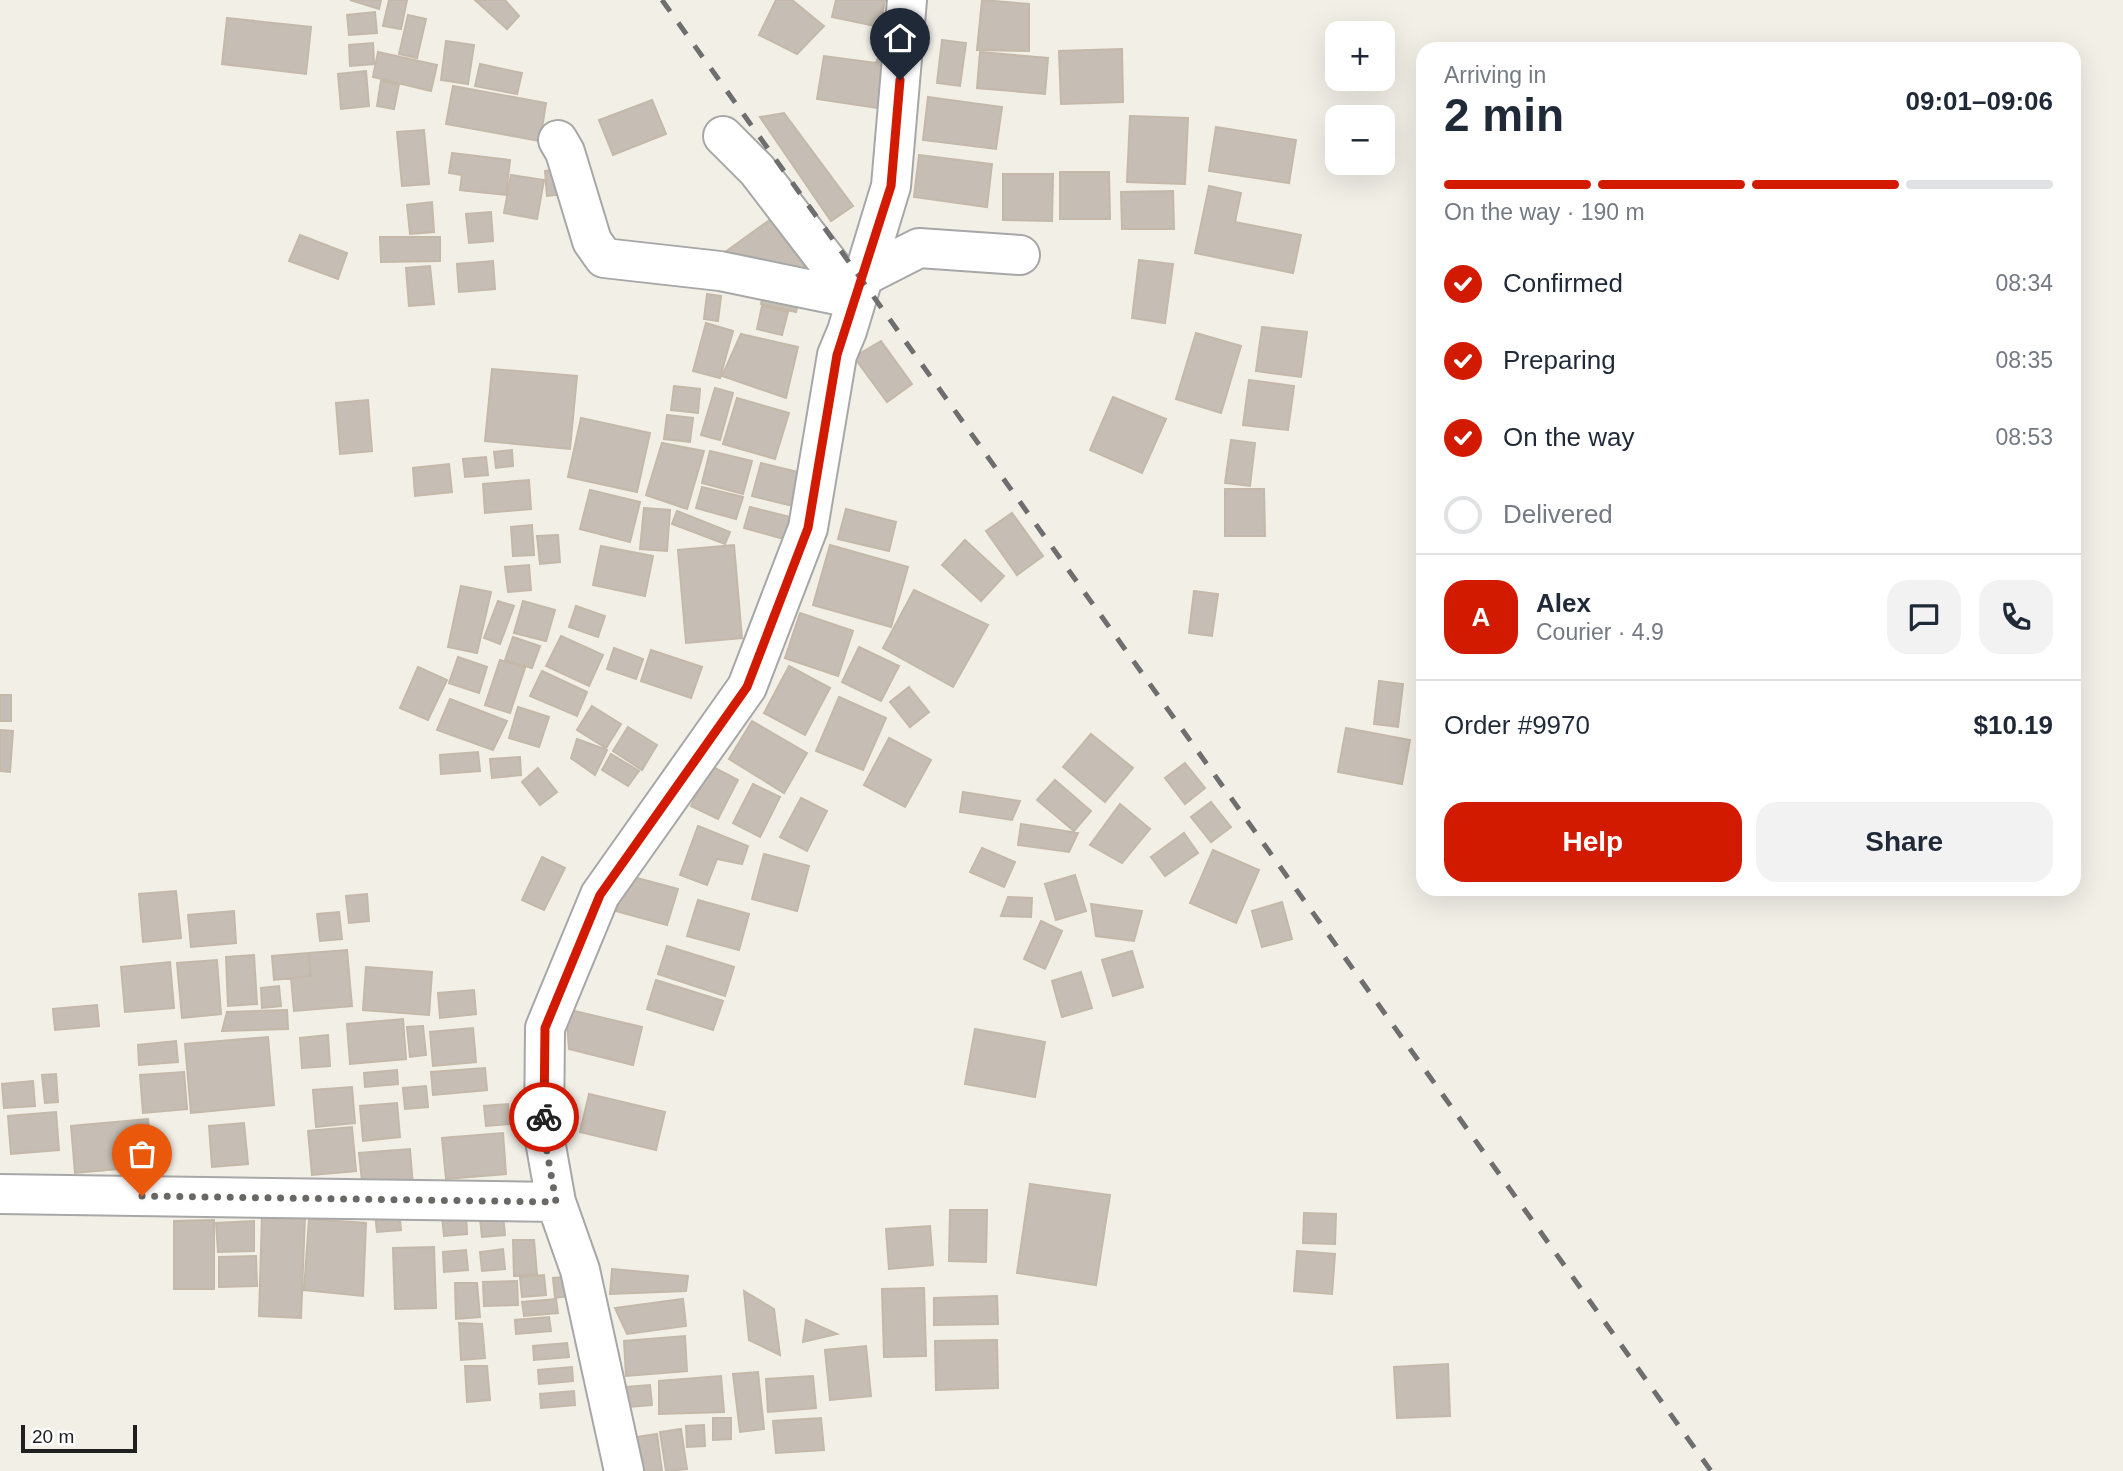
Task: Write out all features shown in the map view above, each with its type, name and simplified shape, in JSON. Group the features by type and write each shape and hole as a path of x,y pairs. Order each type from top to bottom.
{"street":[{"path":"624,1471 580,1270 556,1202 544,1135 545,1028 600,895 747,687 808,528 837,355 891,186 907,0"},
{"path":"723,136 757,170 860,288"},
{"path":"558,140 565,152 592,241 604,258 860,288 919,248 1020,255"},
{"path":"0,1194 556,1202"}],"building":[{"path":"350,0 381,0 379,9"},
{"path":"389,0 407,0 401,29 383,26"},
{"path":"475,0 505,0 519,16 507,29"},
{"path":"776,0 792,0 824,26 797,54 759,35"},
{"path":"836,0 885,0 880,27 832,17"},
{"path":"982,0 1029,4 1029,51 977,50"},
{"path":"375,12 377,33 349,35 347,15"},
{"path":"408,15 426,19 417,58 399,54"},
{"path":"227,18 311,27 306,74 222,64"},
{"path":"887,37 885,109 817,99 824,56 876,63"},
{"path":"942,40 966,43 960,86 937,83"},
{"path":"446,41 474,45 468,84 441,80"},
{"path":"373,43 374,64 350,66 349,45"},
{"path":"1122,49 1123,102 1061,104 1059,51"},
{"path":"378,52 437,65 431,91 373,77"},
{"path":"980,52 1048,58 1045,94 977,88"},
{"path":"480,64 522,73 517,94 475,86"},
{"path":"366,71 369,106 341,109 338,74"},
{"path":"381,81 399,84 394,109 377,106"},
{"path":"453,86 546,103 540,141 446,124"},
{"path":"928,97 1002,107 996,149 923,140"},
{"path":"652,100 666,134 613,155 599,120"},
{"path":"784,113 853,206 831,221 760,117"},
{"path":"1130,116 1188,118 1185,184 1127,182"},
{"path":"1216,127 1296,140 1289,183 1209,171"},
{"path":"424,130 429,184 402,186 397,132"},
{"path":"452,153 510,160 506,195 460,190 462,175 449,173"},
{"path":"919,155 992,164 987,207 914,197"},
{"path":"562,169 564,194 547,196 545,171"},
{"path":"1060,172 1109,172 1110,219 1060,219"},
{"path":"1003,174 1053,174 1052,221 1003,220"},
{"path":"511,175 544,180 537,219 504,213"},
{"path":"1209,186 1241,193 1235,222 1301,235 1293,273 1195,253"},
{"path":"1173,191 1174,229 1122,229 1121,192"},
{"path":"432,202 434,232 410,234 407,205"},
{"path":"491,212 493,241 469,243 466,214"},
{"path":"771,219 812,277 721,255"},
{"path":"300,235 347,253 338,279 289,261"},
{"path":"380,237 440,237 440,261 381,262"},
{"path":"1139,260 1173,264 1165,323 1132,318"},
{"path":"493,261 495,289 459,292 457,264"},
{"path":"430,266 434,304 409,306 406,268"},
{"path":"765,287 800,295 796,312 761,304"},
{"path":"707,294 721,296 718,321 704,319"},
{"path":"762,306 788,312 782,335 757,329"},
{"path":"706,323 733,331 720,378 693,371"},
{"path":"1262,327 1307,332 1301,377 1256,371"},
{"path":"1196,333 1241,346 1221,413 1176,399"},
{"path":"741,334 798,347 786,398 722,376"},
{"path":"881,341 912,384 887,402 854,357"},
{"path":"492,369 577,376 570,449 485,441"},
{"path":"1249,380 1294,386 1288,430 1243,425"},
{"path":"674,386 700,389 698,413 671,410"},
{"path":"715,388 733,393 720,440 701,435"},
{"path":"1113,397 1166,419 1142,473 1090,450"},
{"path":"737,398 789,413 775,459 723,444"},
{"path":"368,400 372,451 340,454 336,403"},
{"path":"667,415 693,418 690,442 664,439"},
{"path":"581,418 650,433 637,492 568,477"},
{"path":"1231,440 1255,443 1250,486 1225,483"},
{"path":"662,443 704,451 687,509 646,495"},
{"path":"512,450 513,466 496,468 494,452"},
{"path":"710,451 752,461 743,494 702,483"},
{"path":"486,457 488,475 465,477 463,459"},
{"path":"761,463 802,473 793,506 752,496"},
{"path":"449,464 452,492 415,496 413,468"},
{"path":"529,480 531,509 485,513 483,484"},
{"path":"702,487 743,497 736,519 696,508"},
{"path":"1225,489 1264,489 1265,536 1225,536"},
{"path":"590,490 640,502 630,542 580,529"},
{"path":"750,507 790,517 784,539 744,528"},
{"path":"644,508 670,510 667,551 640,549"},
{"path":"846,509 896,522 889,551 838,539"},
{"path":"677,511 730,532 725,544 672,524"},
{"path":"1012,513 1043,556 1017,575 986,531"},
{"path":"532,525 534,555 513,556 511,527"},
{"path":"558,535 560,562 540,564 537,536"},
{"path":"965,540 1004,576 981,601 942,565"},
{"path":"734,545 742,638 686,643 678,550"},
{"path":"830,545 908,567 891,627 813,605"},
{"path":"601,546 653,556 645,596 593,585"},
{"path":"529,565 531,590 508,592 505,567"},
{"path":"461,586 491,592 477,653 448,647"},
{"path":"914,590 988,625 953,687 883,648"},
{"path":"1194,591 1218,594 1212,636 1189,633"},
{"path":"498,601 514,606 500,644 484,638"},
{"path":"523,601 555,610 546,641 514,633"},
{"path":"576,606 605,616 598,637 569,627"},
{"path":"800,613 853,631 838,676 785,658"},
{"path":"561,636 603,655 589,686 546,666"},
{"path":"513,637 540,646 532,668 505,660"},
{"path":"859,647 899,666 881,701 842,682"},
{"path":"614,648 643,659 636,679 607,669"},
{"path":"651,650 702,667 691,698 641,681"},
{"path":"458,657 487,667 479,693 449,683"},
{"path":"500,660 525,668 510,713 485,705"},
{"path":"789,666 830,688 805,735 764,713"},
{"path":"418,667 447,680 428,720 400,708"},
{"path":"542,671 587,692 577,716 530,696"},
{"path":"1379,681 1403,684 1398,727 1374,724"},
{"path":"909,687 929,712 910,727 890,702"},
{"path":"0,695 11,695 11,721 0,721"},
{"path":"839,697 886,718 863,770 816,751"},
{"path":"450,699 507,721 493,750 437,730"},
{"path":"592,706 621,724 606,748 577,730"},
{"path":"518,707 549,717 539,747 509,738"},
{"path":"752,721 807,753 784,793 729,759"},
{"path":"628,727 657,745 642,770 613,751"},
{"path":"1346,728 1410,740 1402,784 1338,772"},
{"path":"0,730 13,731 10,772 0,771"},
{"path":"1091,734 1133,768 1105,802 1063,767"},
{"path":"889,738 931,760 905,807 864,785"},
{"path":"577,739 607,750 595,775 571,758"},
{"path":"478,752 480,771 441,774 440,755"},
{"path":"611,754 639,771 628,786 602,770"},
{"path":"520,757 521,775 492,778 490,759"},
{"path":"1185,763 1205,788 1185,804 1165,778"},
{"path":"711,766 738,780 718,819 691,806"},
{"path":"538,768 557,792 540,805 522,782"},
{"path":"1055,780 1091,811 1074,831 1037,800"},
{"path":"753,784 780,797 760,837 733,823"},
{"path":"963,792 1020,801 1012,820 960,812"},
{"path":"801,798 827,811 807,851 780,837"},
{"path":"1211,802 1231,827 1211,842 1191,817"},
{"path":"1120,804 1150,829 1122,863 1090,845"},
{"path":"1021,824 1078,833 1069,852 1018,845"},
{"path":"698,826 748,846 742,864 717,859 707,885 680,875"},
{"path":"1184,833 1198,853 1165,876 1151,857"},
{"path":"982,848 1015,862 1004,887 970,872"},
{"path":"1213,850 1259,870 1236,923 1190,903"},
{"path":"764,854 809,866 797,911 752,899"},
{"path":"542,857 565,868 544,910 522,900"},
{"path":"626,875 678,889 667,925 616,911"},
{"path":"1075,875 1086,911 1056,920 1045,884"},
{"path":"176,891 181,938 143,942 139,894"},
{"path":"367,894 369,921 349,923 346,896"},
{"path":"1008,897 1032,898 1031,917 1001,916"},
{"path":"698,900 749,914 739,950 687,936"},
{"path":"1282,902 1292,939 1262,947 1252,911"},
{"path":"1091,904 1142,911 1134,941 1096,936"},
{"path":"234,911 236,943 191,947 188,915"},
{"path":"339,912 342,939 320,941 317,914"},
{"path":"1041,921 1062,931 1045,969 1024,959"},
{"path":"667,946 734,967 725,996 658,974"},
{"path":"347,950 352,1006 294,1011 291,978 311,976 309,953"},
{"path":"1132,951 1143,987 1113,996 1102,960"},
{"path":"308,953 310,976 274,980 272,956"},
{"path":"254,955 257,1004 228,1006 226,957"},
{"path":"217,960 221,1014 182,1018 177,963"},
{"path":"170,962 174,1008 125,1012 121,967"},
{"path":"366,967 432,972 429,1015 363,1010"},
{"path":"1081,972 1092,1008 1062,1017 1052,981"},
{"path":"656,980 723,1001 713,1030 647,1009"},
{"path":"279,986 281,1006 262,1008 261,988"},
{"path":"474,990 476,1014 440,1018 438,993"},
{"path":"97,1005 99,1026 55,1030 53,1009"},
{"path":"566,1009 642,1027 633,1065 569,1049"},
{"path":"287,1010 288,1029 222,1031 227,1012"},
{"path":"403,1019 406,1059 350,1064 347,1024"},
{"path":"423,1026 426,1055 410,1057 407,1027"},
{"path":"473,1028 476,1062 433,1066 430,1032"},
{"path":"975,1029 1045,1042 1035,1097 965,1084"},
{"path":"328,1035 330,1066 302,1068 300,1038"},
{"path":"268,1037 274,1105 191,1113 185,1044"},
{"path":"176,1041 178,1062 139,1065 138,1045"},
{"path":"485,1068 487,1090 433,1095 431,1072"},
{"path":"397,1070 398,1084 365,1087 364,1073"},
{"path":"184,1072 187,1109 143,1113 140,1075"},
{"path":"56,1074 58,1102 45,1103 42,1075"},
{"path":"33,1081 35,1106 4,1108 2,1084"},
{"path":"426,1086 428,1107 405,1109 403,1088"},
{"path":"352,1087 355,1123 316,1127 313,1090"},
{"path":"589,1094 665,1112 656,1150 580,1132"},
{"path":"397,1103 400,1137 363,1141 360,1106"},
{"path":"508,1104 509,1124 486,1126 484,1106"},
{"path":"56,1112 59,1150 11,1154 8,1116"},
{"path":"148,1119 152,1166 75,1173 71,1126"},
{"path":"244,1123 248,1164 212,1167 209,1126"},
{"path":"352,1127 356,1171 312,1175 308,1131"},
{"path":"503,1133 506,1174 446,1179 442,1138"},
{"path":"410,1149 413,1187 363,1191 359,1153"},
{"path":"1030,1184 1110,1195 1096,1285 1017,1273"},
{"path":"399,1210 401,1230 377,1232 375,1213"},
{"path":"950,1210 987,1210 986,1262 949,1261"},
{"path":"1304,1213 1336,1214 1335,1244 1303,1243"},
{"path":"466,1214 467,1234 444,1236 442,1216"},
{"path":"262,1215 305,1216 301,1318 259,1316"},
{"path":"503,1215 505,1235 482,1237 480,1218"},
{"path":"309,1219 366,1223 363,1296 304,1290"},
{"path":"214,1220 214,1289 174,1289 174,1221"},
{"path":"254,1221 254,1251 218,1252 216,1223"},
{"path":"930,1226 933,1265 889,1269 886,1229"},
{"path":"513,1240 534,1240 537,1274 514,1276"},
{"path":"434,1247 436,1308 395,1309 393,1248"},
{"path":"503,1249 505,1269 482,1271 480,1252"},
{"path":"466,1250 468,1270 444,1272 443,1252"},
{"path":"1297,1251 1335,1254 1332,1294 1294,1291"},
{"path":"256,1256 257,1286 219,1287 219,1257"},
{"path":"612,1269 688,1276 686,1291 610,1294"},
{"path":"544,1275 546,1295 522,1297 520,1277"},
{"path":"577,1276 579,1295 555,1298 553,1278"},
{"path":"517,1281 518,1305 484,1306 483,1282"},
{"path":"455,1283 477,1283 480,1317 456,1319"},
{"path":"924,1288 926,1356 884,1357 882,1289"},
{"path":"744,1291 774,1309 780,1355 749,1340"},
{"path":"997,1296 998,1324 934,1325 934,1298"},
{"path":"556,1299 558,1313 524,1316 522,1302"},
{"path":"683,1299 686,1326 627,1334 615,1308"},
{"path":"549,1317 551,1331 516,1334 515,1320"},
{"path":"806,1320 837,1334 803,1342"},
{"path":"459,1323 482,1324 485,1358 461,1360"},
{"path":"685,1336 687,1371 626,1376 624,1341"},
{"path":"997,1340 998,1388 936,1390 935,1341"},
{"path":"567,1343 569,1357 534,1360 533,1346"},
{"path":"866,1346 871,1396 830,1400 825,1350"},
{"path":"1448,1364 1450,1416 1397,1418 1394,1367"},
{"path":"465,1366 487,1366 490,1400 467,1402"},
{"path":"572,1367 573,1381 539,1384 538,1370"},
{"path":"758,1372 764,1429 740,1432 733,1374"},
{"path":"721,1376 724,1412 659,1414 659,1381"},
{"path":"813,1376 816,1408 768,1412 766,1379"},
{"path":"650,1385 652,1405 628,1407 626,1387"},
{"path":"574,1391 575,1405 541,1408 540,1394"},
{"path":"713,1418 731,1418 731,1439 713,1440"},
{"path":"821,1418 824,1450 776,1453 773,1421"},
{"path":"704,1425 705,1446 687,1447 686,1426"},
{"path":"681,1429 687,1469 666,1471 660,1432"},
{"path":"657,1434 662,1471 641,1471 636,1437"}],"railway":[{"path":"662,0 1711,1471"}],"way so far":[{"path":"142,1196 556,1202 544,1135 544,1117"}],"route":[{"path":"544,1117 545,1028 600,895 747,687 808,528 837,355 847,331 891,186 900,80"}]}
